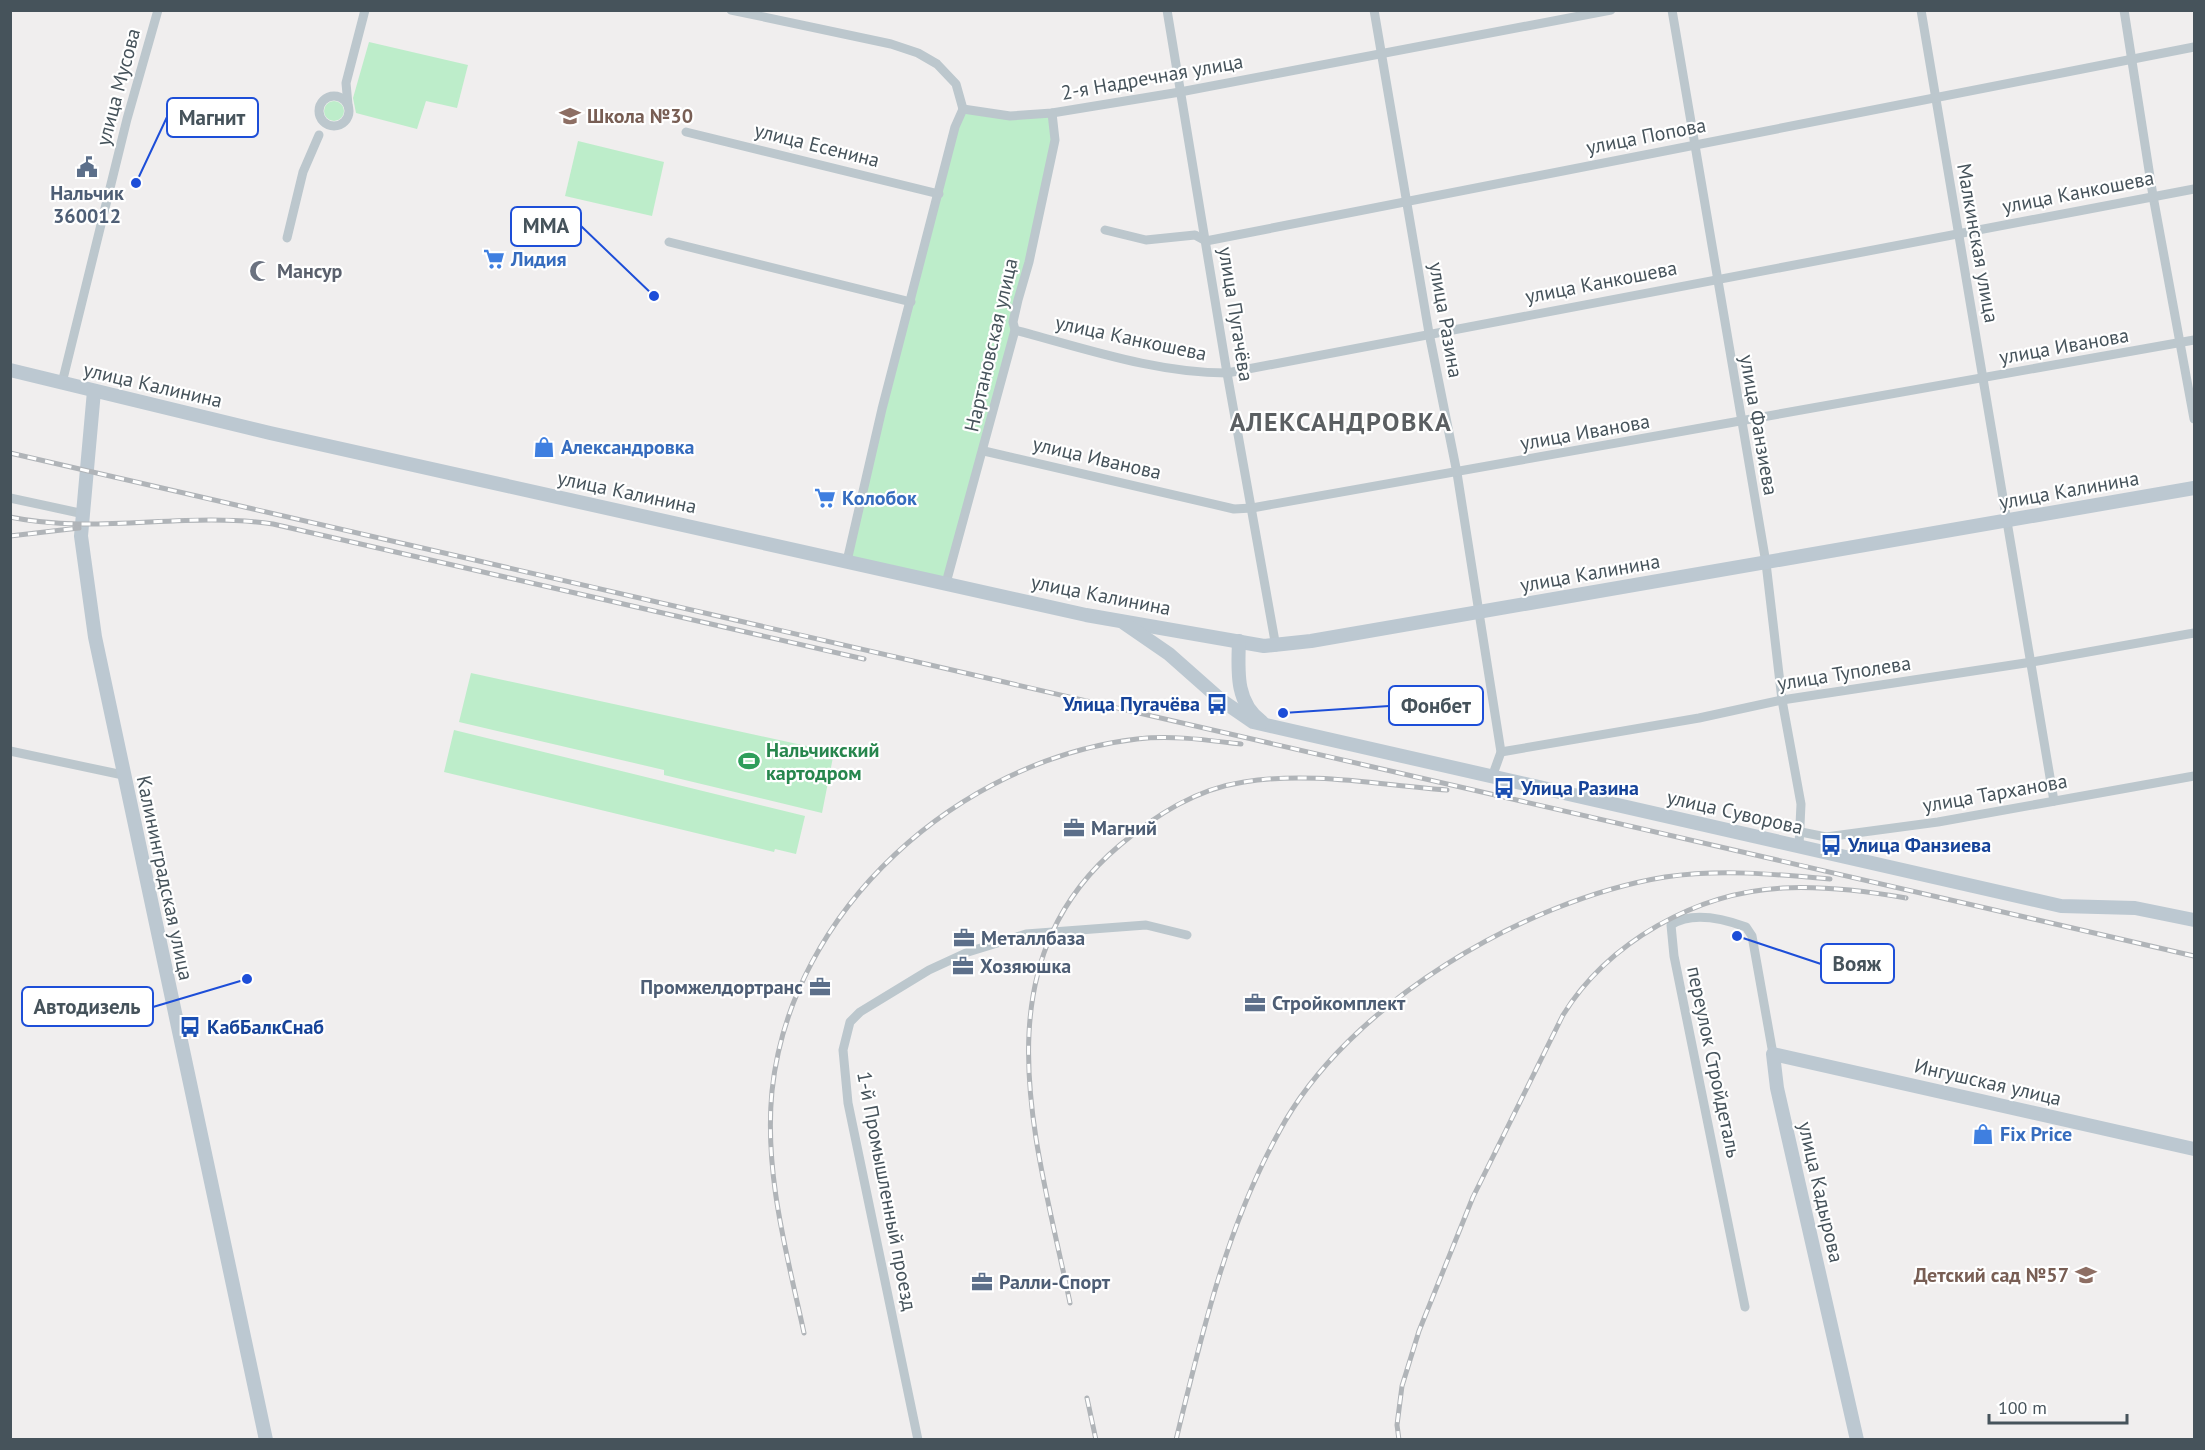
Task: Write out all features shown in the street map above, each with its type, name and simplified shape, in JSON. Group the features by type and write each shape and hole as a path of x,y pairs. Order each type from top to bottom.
{"street":[{"name":"улица Мусова","path":"62,383 127,119 158,10"},
{"path":"319,135 345,121 349,114 346,83 365,10"},
{"path":"731,10 891,44 918,53 937,64 956,84 963,109 955,127 882,409 847,561"},
{"name":"улица Пугачёва","path":"1167,10 1227,373 1276,647"},
{"name":"улица Разина","path":"1374,10 1430,333 1457,473 1477,613 1501,752 1492,777"},
{"name":"2-я Надречная улица","path":"963,109 1010,116 1052,113 1180,92 1611,10"},
{"name":"улица Фанзиева","path":"1672,10 1740,422 1766,563 1782,700 1801,804 1800,839"},
{"name":"Малкинская улица","path":"1921,10 2054,801"},
{"path":"2124,10 2153,196 2194,419"},
{"name":"улица Попова","path":"1105,230 1146,240 1195,235 1206,241 2194,47"},
{"path":"335,96 346,83"},
{"path":"287,238 303,172 319,135 321,104 327,98 335,96 343,99 348,105"},
{"name":"Нартановская улица","path":"946,583 984,451 1015,330 1013,322 1029,262 1055,140 1052,113"},
{"path":"320,116 325,123 333,126"},
{"name":"улица Есенина","path":"686,132 939,194"},
{"name":"улица Канкошева","path":"1015,330 1146,364 1204,373 1227,373 1716,278 2194,189"},
{"path":"669,242 911,302"},
{"name":"улица Иванова","path":"984,451 1234,509 1252,508 2194,340"},
{"name":"улица Калинина","path":"10,370 94,391 946,583 1120,620 1276,647 2194,488"},
{"name":"Калининградская улица","path":"94,391 81,536 86,584 123,775 266,1440"},
{"path":"10,498 84,514"},
{"name":"улица Суворова","path":"1120,620 1169,654 1245,718 1269,726 1492,777 1800,839 2061,906 2135,908 2194,920"},
{"name":"улица Туполева","path":"1501,752 1699,718 1782,700 2032,662 2194,633"},
{"path":"1239,641 1238,682 1242,695 1257,718 1269,726"},
{"path":"10,751 123,775"},
{"name":"улица Тарханова","path":"1800,839 1938,822 2194,776"},
{"name":"переулок Стройдеталь","path":"1745,1307 1674,956 1671,925 1698,918 1732,922 1746,927 1752,936 1754,951"},
{"name":"1-й Промышленный проезд","path":"918,1440 848,1103 843,1050 850,1022 860,1012 929,970 968,952 1026,934 1146,925 1187,935"},
{"name":"улица Кадырова","path":"1754,951 1781,1108 1857,1440"},
{"name":"Ингушская улица","path":"1773,1054 2194,1149"}],"green space":[{"path":"369,42 468,65 457,108 426,101 417,129 356,113 353,98"},
{"path":"334,101 341,104 344,111 341,118 334,121 327,118 324,111 327,104"},
{"path":"963,109 985,112 1052,113 1055,132 1013,322 946,583 847,561"},
{"path":"578,141 664,162 652,216 565,196"},
{"path":"471,673 834,752 822,813 664,775 664,770 459,722"},
{"path":"454,730 805,816 796,854 775,849 774,852 444,772"}],"railway":[{"path":"10,453 2194,956"},
{"path":"10,517 75,524 207,520 273,524 864,659"},
{"path":"10,536 79,528"},
{"path":"804,1333 784,1243 774,1183 770,1122 772,1091 786,1024 812,962 849,905 895,855 948,812 1008,777 1071,753 1137,739 1176,738 1241,744"},
{"path":"1070,1303 1044,1182 1034,1121 1029,1061 1032,1002 1047,946 1075,893 1120,845 1148,823 1193,797 1226,785 1269,779 1320,778 1447,790"},
{"path":"1176,1440 1217,1282 1260,1168 1279,1132 1309,1085 1348,1041 1394,1001 1445,965 1499,934 1555,909 1611,889 1665,877 1706,873 1768,874 1830,879"},
{"path":"1399,1440 1397,1425 1402,1386 1419,1331 1473,1197 1563,1015 1604,965 1630,944 1658,926 1687,911 1719,899 1783,888 1845,890 1906,898"},
{"path":"1087,1398 1096,1440"}],"place":[{"name":"Школа №30","path":"570,116"},
{"name":"Нальчик 360012","path":"87,167"},
{"name":"Магнит","path":"136,183"},
{"name":"Лидия","path":"494,259"},
{"name":"Мансур","path":"260,271"},
{"name":"MMA","path":"654,296"},
{"name":"Александровка","path":"544,447"},
{"name":"Колобок","path":"825,498"},
{"name":"Улица Пугачёва","path":"1217,704"},
{"name":"Фонбет","path":"1283,713"},
{"name":"Нальчикский картодром","path":"749,761"},
{"name":"Улица Разина","path":"1504,788"},
{"name":"Магний","path":"1074,828"},
{"name":"Улица Фанзиева","path":"1831,845"},
{"name":"Вояж","path":"1737,936"},
{"name":"Металлбаза","path":"964,938"},
{"name":"Хозяюшка","path":"963,966"},
{"name":"Автодизель","path":"247,979"},
{"name":"Промжелдортранс","path":"820,987"},
{"name":"Стройкомплект","path":"1255,1003"},
{"name":"КабБалкСнаб","path":"190,1027"},
{"name":"Fix Price","path":"1983,1134"},
{"name":"Детский сад №57","path":"2086,1275"},
{"name":"Ралли-Спорт","path":"982,1282"}],"district":[{"name":"АЛЕКСАНДРОВКА","path":"1341,421"}]}
